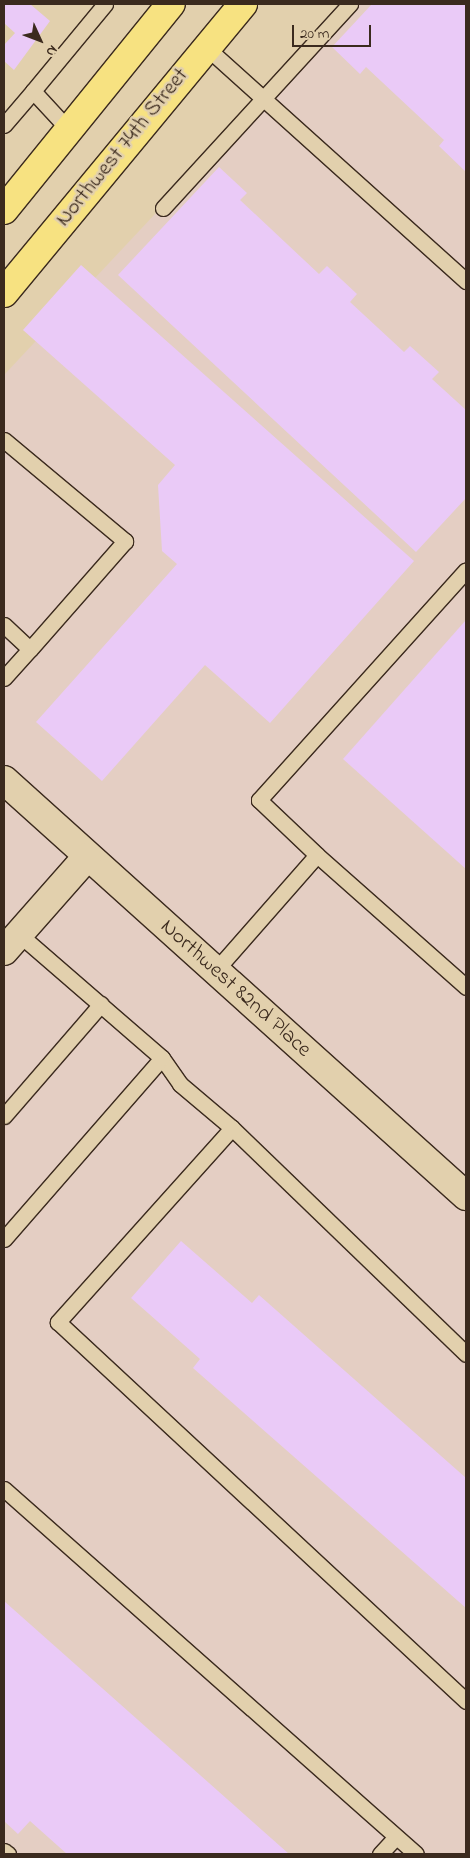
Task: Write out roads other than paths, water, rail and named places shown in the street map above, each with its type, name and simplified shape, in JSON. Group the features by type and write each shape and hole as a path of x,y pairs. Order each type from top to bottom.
{"main road":[{"path":"4,210 171,4"},
{"name":"Northwest 74th Street","path":"4,293 243,4"}],"street":[{"name":"Northwest 82nd Place","path":"4,780 466,1196"},
{"path":"12,942 87,856"}],"lane":[{"path":"4,125 105,4"},
{"path":"163,208 350,4"},
{"path":"206,47 264,97 466,281"},
{"path":"33,91 69,130"},
{"path":"4,440 125,541 4,678"},
{"path":"466,570 259,800 316,855 466,987"},
{"path":"4,625 30,649"},
{"path":"215,971 316,855"},
{"path":"12,942 101,1004 162,1058 180,1084 232,1128 466,1354"},
{"path":"4,1116 101,1004"},
{"path":"4,1239 162,1058"},
{"path":"232,1128 58,1322 466,1701"},
{"path":"4,1489 416,1854"},
{"path":"380,1854 396,1836"},
{"path":"4,1851 8,1854"}]}
